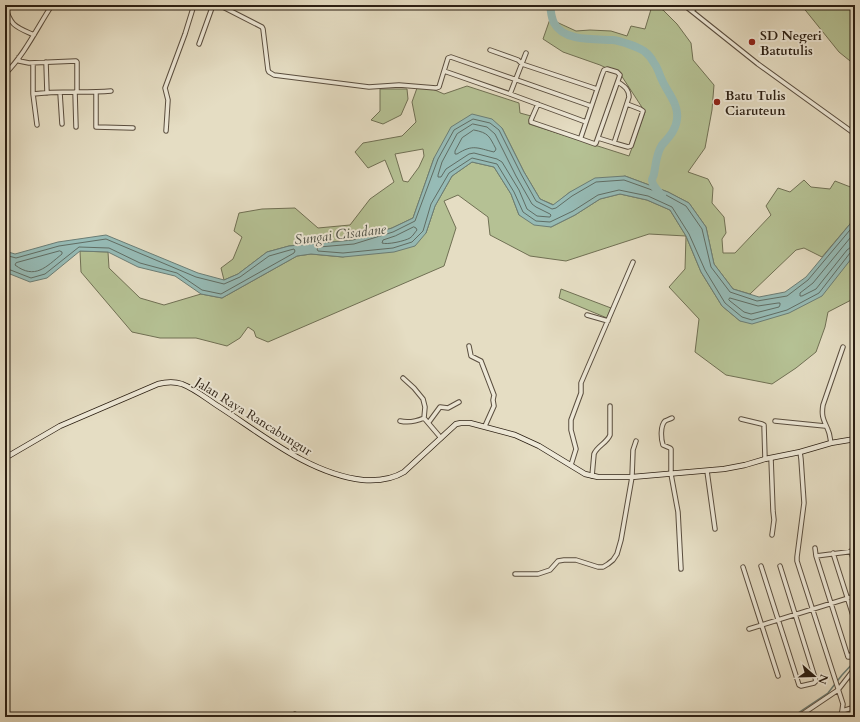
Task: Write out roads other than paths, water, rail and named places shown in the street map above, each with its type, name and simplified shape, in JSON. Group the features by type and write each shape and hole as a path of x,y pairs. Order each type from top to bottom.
{"main road":[{"name":"Jalan Raya Rancabungur","path":"5,458 60,426 158,384 169,382 180,384 191,389 264,437 304,461 329,472 350,478 379,480 389,479 399,475 456,424 461,423 485,426 515,435 539,446 585,474 598,477 632,477 707,471 744,465 832,443 855,439"}],"street":[{"path":"5,5 8,15 14,24 18,28 34,35"},
{"path":"5,74 34,35 52,5"},
{"path":"166,131 168,100 165,88 194,5"},
{"path":"199,44 213,5"},
{"path":"220,5 262,27 268,70 274,75 368,87 399,85 436,88 439,86 448,58 451,56 591,106"},
{"path":"684,5 758,64 855,134"},
{"path":"692,11 697,5"},
{"path":"490,50 518,60 522,64 597,89"},
{"path":"510,94 526,54"},
{"path":"19,57 19,61 33,63 76,61 76,127"},
{"path":"46,62 46,93"},
{"path":"33,63 33,94 37,125"},
{"path":"538,104 531,121 595,144 618,82 620,75 619,73 607,69 602,75 581,136 582,139"},
{"path":"444,71 586,122"},
{"path":"614,143 629,94 628,90 618,82"},
{"path":"33,94 111,91"},
{"path":"96,92 96,126 133,128"},
{"path":"60,93 62,124"},
{"path":"598,138 628,147 631,146 643,111 627,104"},
{"path":"571,465 576,449 571,420 581,393 581,383 633,262"},
{"path":"587,315 608,321"},
{"path":"469,346 471,356 480,359 481,361 494,396 494,406 485,426"},
{"path":"832,443 822,411 822,405 843,347"},
{"path":"404,378 423,399 425,407 424,418"},
{"path":"429,422 440,407 448,408 459,402"},
{"path":"592,476 595,450 609,438 610,435 610,406"},
{"path":"400,421 414,421 424,418"},
{"path":"424,418 429,422 441,438"},
{"path":"672,418 662,425 661,439 663,445 671,449 671,474 678,512 681,569"},
{"path":"741,419 764,425 774,520 772,535"},
{"path":"775,421 826,426"},
{"path":"515,574 538,574 550,570 558,561 564,560 576,560 598,567 603,567 613,560 619,548 632,477 633,450 636,441"},
{"path":"800,452 802,459 804,503 797,561 843,704 840,717"},
{"path":"707,471 715,529"},
{"path":"815,548 830,604 848,657 855,650"},
{"path":"816,556 853,551 855,566"},
{"path":"833,553 855,622"},
{"path":"761,566 799,685 801,686 814,683 816,681 780,566"},
{"path":"743,567 778,676"},
{"path":"749,629 855,596"},
{"path":"798,717 838,688 855,668"},
{"path":"855,674 852,680 855,690"},
{"path":"842,711 855,707"},
{"path":"842,711 844,717"},
{"path":"463,717 497,717"}],"water":[{"path":"472,114 492,119 502,128 524,172 540,199 553,205 570,192 595,178 625,176 668,192 689,203 706,227 714,264 733,289 759,297 785,292 806,277 855,218 855,254 822,296 789,313 752,324 740,321 722,306 701,272 686,236 670,210 647,200 620,194 600,199 575,215 551,227 534,225 519,215 511,194 494,167 472,162 452,176 435,206 426,233 415,246 394,252 343,257 311,254 297,256 222,298 201,294 175,276 138,267 108,252 80,251 47,278 30,282 5,272 5,251 15,254 58,242 106,235 198,273 224,280 238,274 267,252 289,246 353,240 392,228 413,218 434,158 451,127"}],"waterway":[{"path":"550,5 554,23 565,34 580,38 613,40 629,44 644,51 655,65 672,98 677,114 674,130 658,152 652,179 654,186 662,195"},
{"path":"792,717 828,693 855,661"}],"place":[{"name":"SD Negeri Batutulis","path":"752,42"},
{"name":"Batu Tulis Ciaruteun","path":"717,102"}],"water label":[{"name":"Sungai Cisadane","path":"340,234"}]}
